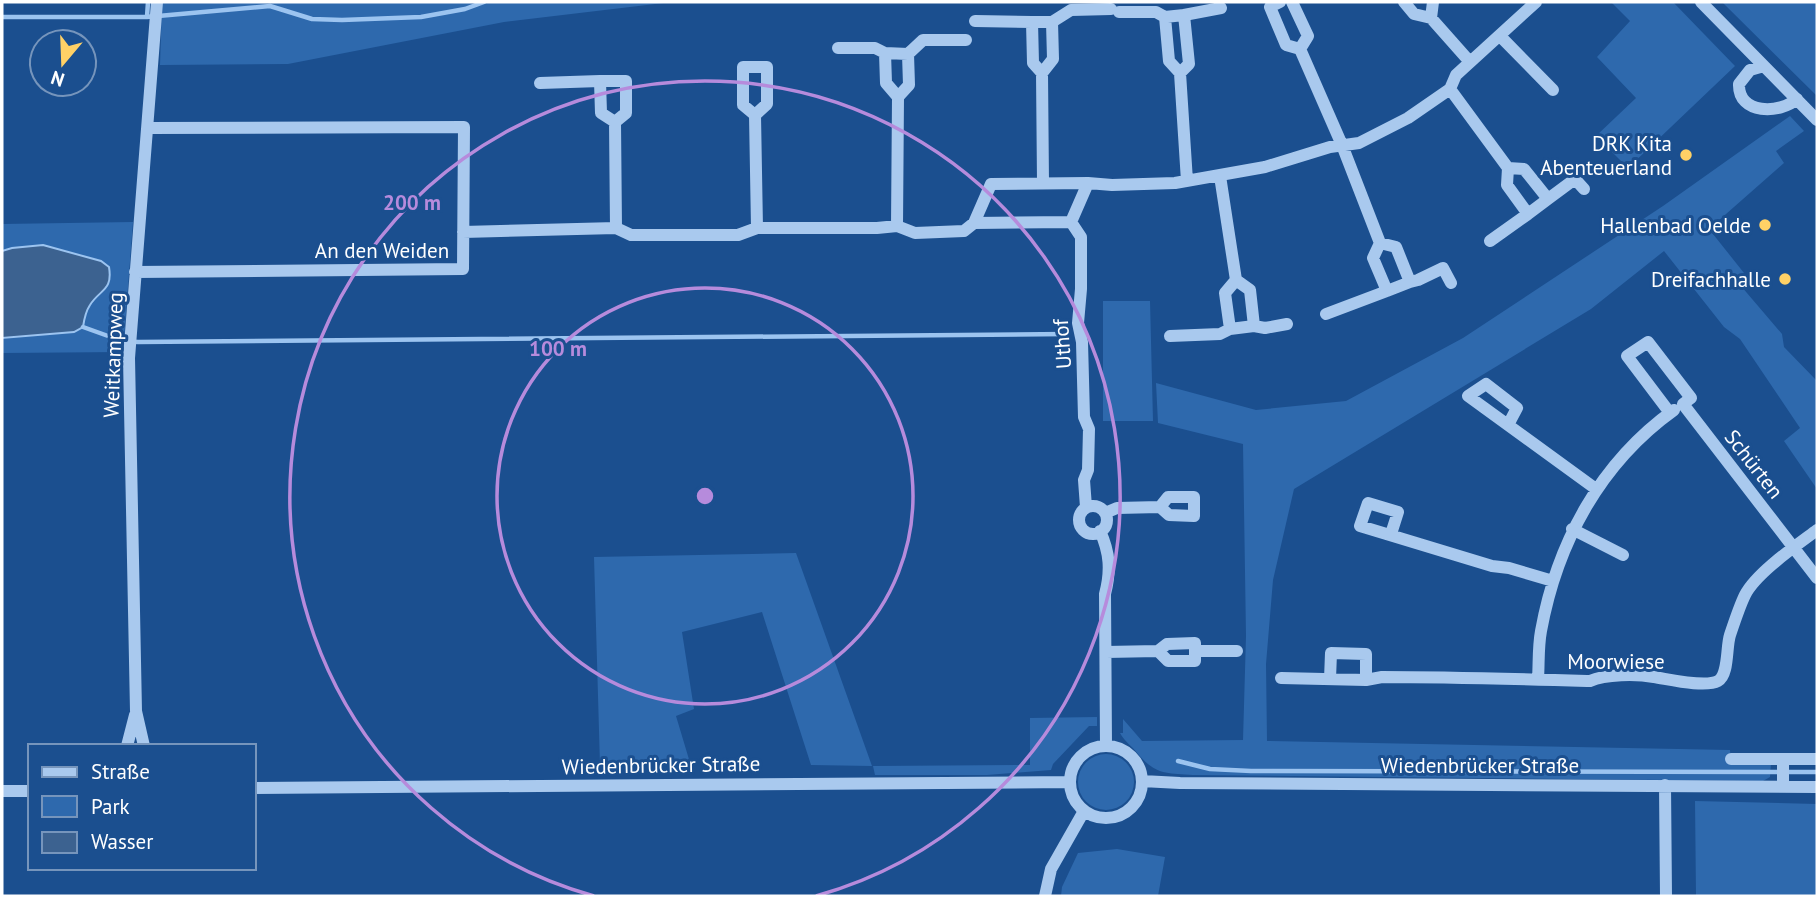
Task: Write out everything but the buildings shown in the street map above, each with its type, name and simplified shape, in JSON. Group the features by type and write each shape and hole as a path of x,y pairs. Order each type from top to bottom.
{"street":[{"path":"1280,2 1270,6 1286,45 1300,49"},
{"path":"1292,2 1308,36 1300,49"},
{"path":"1404,2 1414,14 1432,18 1470,62"},
{"path":"1432,18 1433,2"},
{"path":"463,232 615,228 631,235 738,235 757,228 897,226 915,233 964,231 974,223 991,184 1135,185 1220,177 1359,143 1408,118 1450,89 1456,75 1536,2"},
{"path":"1701,2 1817,120"},
{"name":"Weitkampweg","path":"136,711 130,342 156,6"},
{"path":"975,21 1052,22 1071,10 1156,12 1165,17 1221,8"},
{"path":"1180,73 1189,64 1184,15"},
{"path":"1165,17 1169,61 1180,73 1188,181"},
{"path":"1032,22 1033,63 1042,73"},
{"path":"1043,183 1042,73 1053,59 1052,22"},
{"path":"1500,36 1553,90"},
{"path":"838,48 875,48 885,53 908,54 923,40 966,40"},
{"path":"1300,49 1342,145 1380,243 1373,258 1387,291"},
{"path":"885,53 886,83 898,96 897,226"},
{"path":"898,96 909,85 908,54"},
{"path":"1764,66 1749,70 1740,84 1741,98 1757,108 1779,109 1797,99"},
{"path":"600,81 601,113 615,122"},
{"path":"540,83 626,81 626,113 615,122"},
{"path":"1450,89 1508,168 1507,185 1528,214"},
{"path":"755,115 757,228"},
{"path":"615,122 615,228"},
{"name":"An den Weiden","path":"135,272 463,269 464,127 147,128"},
{"path":"1508,168 1524,169 1548,199"},
{"path":"1220,177 1236,280 1250,290 1254,326"},
{"path":"1490,241 1575,179 1584,189"},
{"path":"974,223 1071,222 1088,183"},
{"name":"Uthof","path":"1071,222 1082,237 1078,323 1082,342 1084,417 1089,429 1088,470 1084,480 1086,507"},
{"path":"1380,243 1396,247 1410,282"},
{"path":"1326,314 1371,299 1443,268 1451,283"},
{"path":"1230,329 1225,293 1236,280"},
{"path":"1170,336 1220,334 1230,329 1287,324"},
{"name":"Schürten","path":"1670,413 1627,356 1648,342 1690,398 1683,404 1817,578"},
{"path":"1538,680 1540,633 1553,581 1572,530 1596,489 1626,452 1683,404"},
{"path":"1508,425 1596,489"},
{"path":"1093,506 1105,513 1105,526 1100,531 1088,533 1079,524 1081,512 1086,507 1093,506"},
{"path":"1105,513 1117,508 1160,507"},
{"path":"1572,530 1623,555"},
{"name":"Moorwiese","path":"1281,678 1590,681 1601,676 1653,677 1711,683 1720,680 1724,674 1730,636 1745,595 1756,580 1817,530"},
{"path":"1100,531 1109,550 1109,579 1105,594 1106,746"},
{"path":"1391,534 1492,566 1509,568 1553,581"},
{"path":"1106,652 1158,651 1168,661 1195,661 1195,651 1237,651"},
{"path":"1330,679 1331,653 1366,654 1366,680"},
{"path":"128,744 136,711"},
{"path":"136,711 144,744"},
{"path":"1106,746 1121,749 1134,759 1142,781 1136,801 1125,812 1113,817 1098,817 1084,811 1072,796 1070,782 1074,765 1080,756 1090,749 1106,746"},
{"path":"1731,759 1817,760"},
{"path":"1783,759 1783,786"},
{"name":"Wiedenbrücker Straße","path":"1142,781 1817,787"},
{"name":"Wiedenbrücker Straße","path":"256,788 1070,782"},
{"path":"1665,785 1666,896"},
{"path":"2,791 27,790"},
{"path":"1045,896 1051,869 1084,811"}],"green space":[{"path":"672,2 504,22 288,64 160,65 162,3"},
{"path":"1611,2 1673,2 1735,66 1628,168 1596,136 1636,98 1597,57 1630,21"},
{"path":"1722,2 1817,2 1817,96"},
{"path":"1790,116 1804,131 1776,151 1784,163 1709,229 1744,273 1741,286 1782,334 1784,347 1817,381 1817,489 1784,441 1800,428 1740,339 1724,327 1664,251 1591,309 1294,489 1273,580 1266,664 1267,741 1730,750 1731,762 1771,763 1770,777 1763,781 1193,775 1162,772 1144,761 1120,733 1123,733 1123,719 1142,741 1243,740 1246,636 1243,444 1158,423 1156,383 1256,410 1346,401 1463,338 1663,206"},
{"path":"133,222 123,352 2,353 2,224"},
{"path":"1103,301 1150,301 1153,421 1103,421"},
{"path":"796,553 872,766 811,765 762,612 682,632 694,709 676,716 691,766 600,765 594,557"},
{"path":"1097,717 1097,726 1089,726 1053,764 1051,770 987,775 875,775 873,766 1030,765 1030,718"},
{"path":"1106,754 1117,756 1126,762 1132,771 1132,793 1126,802 1117,808 1106,810 1095,808 1086,802 1080,793 1078,782 1080,771 1086,762 1095,756"},
{"path":"1695,801 1817,804 1817,896 1696,896"},
{"path":"1117,849 1165,857 1158,896 1061,896 1062,887 1078,853"}],"water":[{"path":"43,245 101,261 109,267 109,281 89,307 83,327 74,332 2,338 2,251"}],"waterway":[{"path":"147,17 148,2"},
{"path":"2,17 147,17 270,6 312,19 342,20 421,17 465,9 484,2"},
{"path":"83,327 122,341 138,342 1068,334"},
{"path":"1178,761 1210,769 1251,771 1817,772"}],"place":[{"name":"DRK Kita Abenteuerland","path":"1686,155"},
{"name":"Hallenbad Oelde","path":"1765,225"},
{"name":"Dreifachhalle","path":"1785,279"}]}
